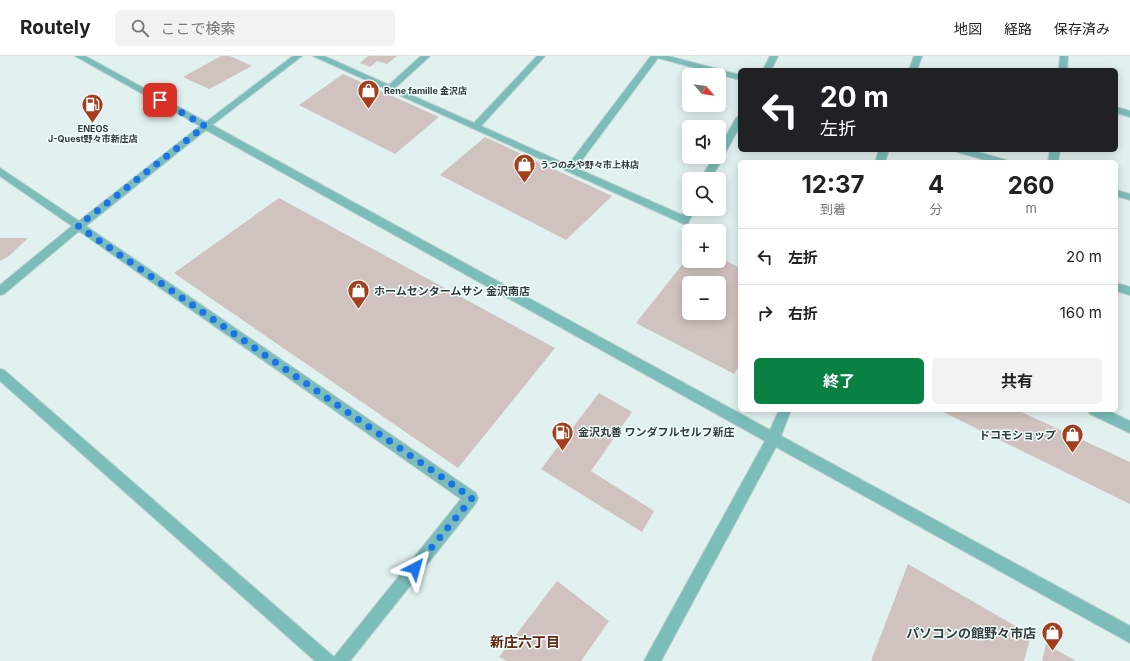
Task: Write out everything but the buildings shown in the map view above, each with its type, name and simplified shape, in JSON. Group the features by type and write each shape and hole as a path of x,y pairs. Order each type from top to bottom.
{"street":[{"path":"79,56 1130,635"},
{"path":"0,291 78,226 205,126 298,56"},
{"path":"317,56 684,220 686,216"},
{"path":"390,88 426,56"},
{"path":"476,126 541,56"},
{"path":"570,169 655,56"},
{"path":"659,56 738,77"},
{"path":"767,68 774,56"},
{"path":"914,68 918,56"},
{"path":"1063,68 1064,56"},
{"path":"1118,111 1130,114"},
{"path":"726,143 738,122"},
{"path":"967,152 996,160"},
{"path":"0,171 472,498 340,661"},
{"path":"1118,194 1130,197"},
{"path":"1118,288 1130,291"},
{"path":"0,374 327,661"},
{"path":"652,661 773,439 784,412"},
{"path":"1098,412 1130,427"}],"place":[{"name":"Rene famille 金沢店","path":"368,110"},
{"name":"ENEOS J-Quest野々市新庄店","path":"93,124"},
{"name":"うつのみや野々市上林店","path":"525,184"},
{"name":"ホームセンタームサシ 金沢南店","path":"358,310"},
{"name":"金沢丸善 ワンダフルセルフ新庄","path":"562,452"},
{"name":"ドコモショップ","path":"1072,454"},
{"name":"パソコンの館野々市店","path":"1052,652"}],"district":[{"name":"新庄六丁目","path":"525,642"}],"route":[{"path":"160,100 205,126 78,226 472,498 415,568"}]}
